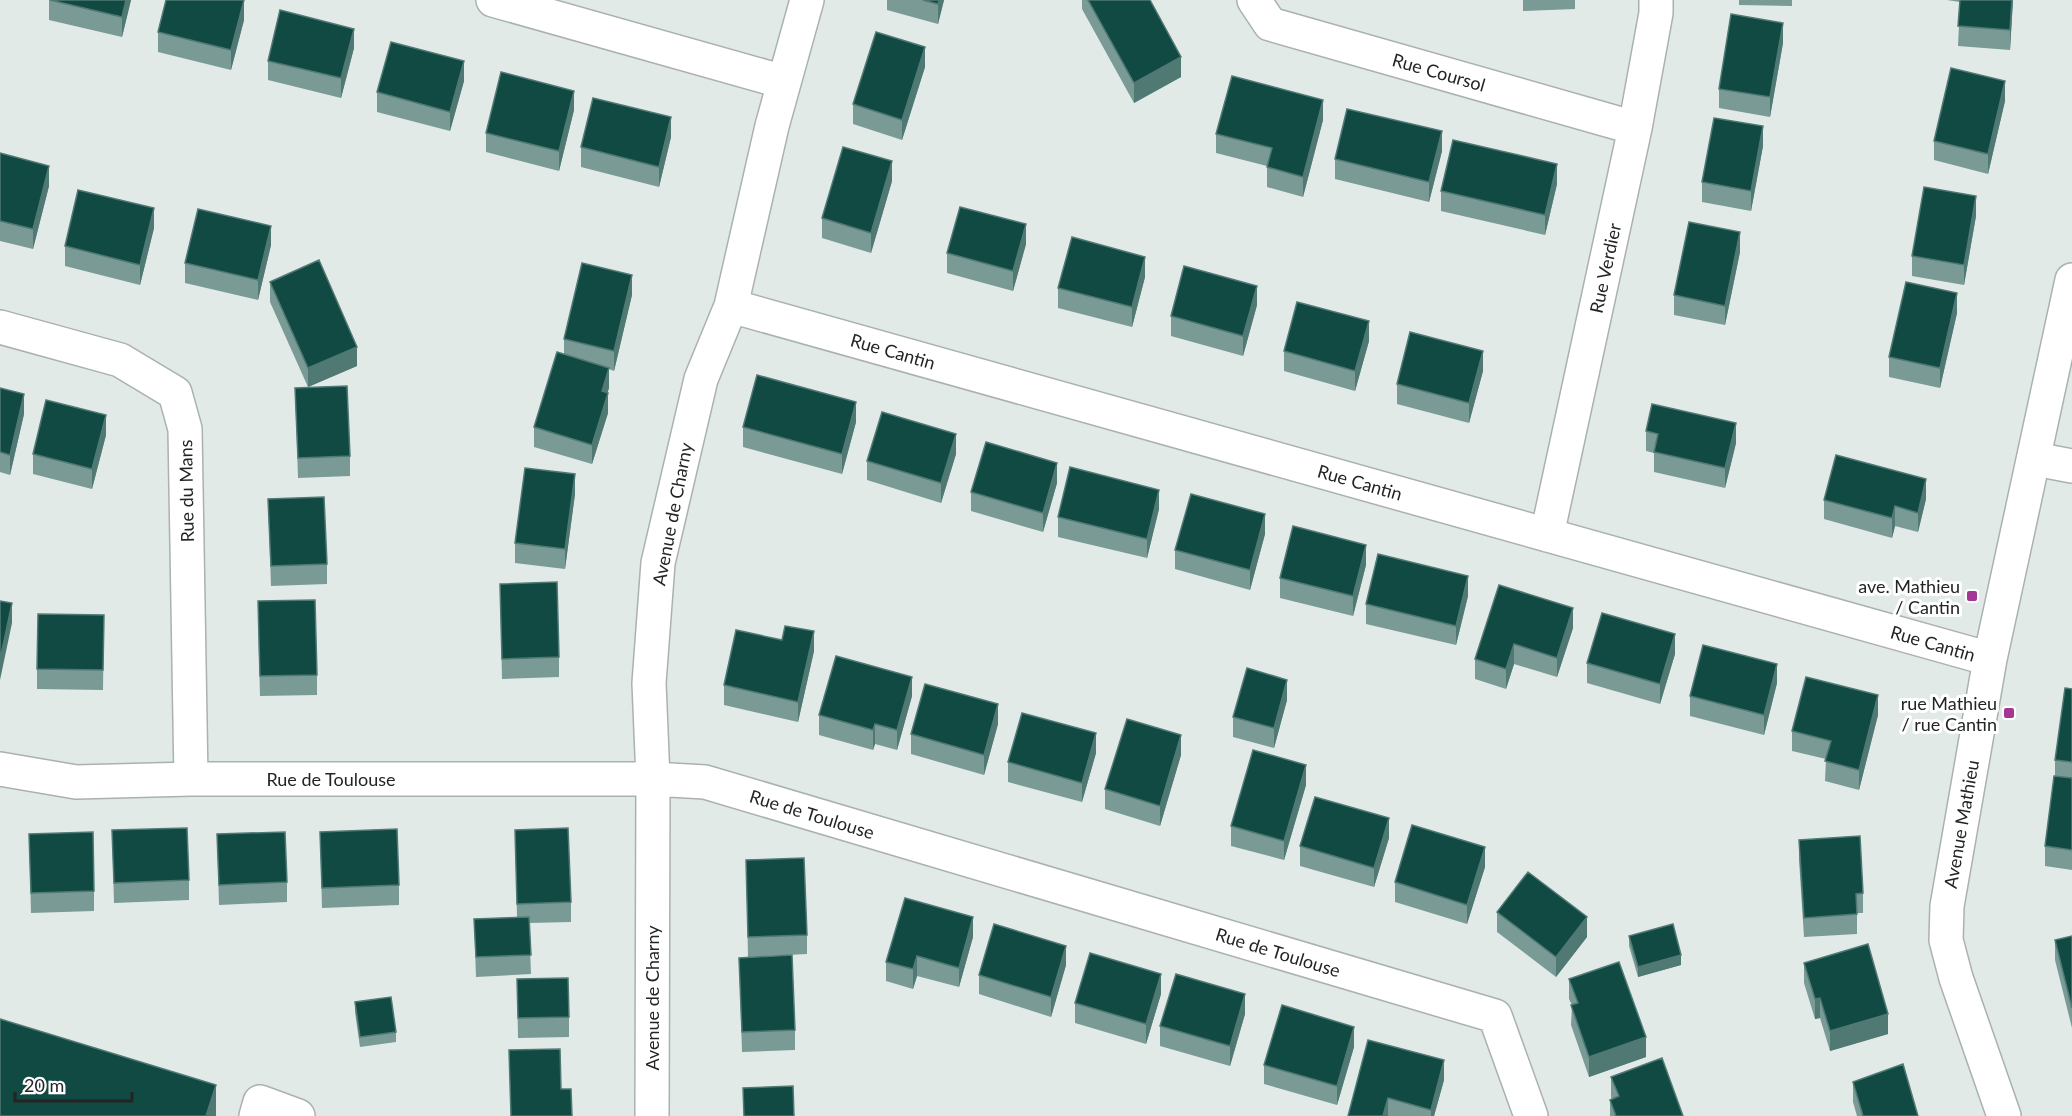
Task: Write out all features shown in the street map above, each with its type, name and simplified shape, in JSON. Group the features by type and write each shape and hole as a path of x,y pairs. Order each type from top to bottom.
{"street":[{"path":"493,0 784,82"},
{"name":"Avenue de Charny","path":"652,1116 653,779 649,683 658,563 701,379 731,306 772,126 807,0"},
{"name":"Rue Coursol","path":"1254,0 1270,24 1635,128"},
{"name":"Rue Verdier","path":"1547,535 1635,128 1656,13 1656,0"},
{"name":"Avenue Mathieu","path":"2004,1116 1956,978 1946,940 1947,906 1990,659 2072,280"},
{"name":"Rue Cantin","path":"731,306 1990,659"},
{"name":"Rue du Mans","path":"0,327 120,360 175,393 185,429 191,779"},
{"path":"2035,459 2072,466"},
{"name":"Rue de Toulouse","path":"0,769 76,782 191,779 653,779 705,782 1496,1016 1531,1116"},
{"path":"256,1116 260,1102 298,1116"}],"building":[{"path":"50,0 126,0 122,17"},
{"path":"166,0 244,0 231,50 158,32"},
{"path":"923,0 939,0 938,4"},
{"path":"1088,0 1150,0 1181,57 1134,83"},
{"path":"1960,0 2012,0 2010,30 1958,26"},
{"path":"280,10 354,29 341,78 268,61"},
{"path":"1731,14 1783,23 1770,97 1719,89"},
{"path":"876,32 925,47 902,120 853,104"},
{"path":"391,42 464,61 450,112 377,92"},
{"path":"1951,68 2005,81 1988,154 1934,141"},
{"path":"501,72 574,91 559,151 486,133"},
{"path":"1232,76 1323,100 1303,177 1267,167 1272,148 1216,134"},
{"path":"593,98 671,117 659,167 581,147"},
{"path":"1347,109 1442,131 1429,182 1335,159"},
{"path":"1714,118 1763,126 1751,191 1702,182"},
{"path":"1453,140 1557,164 1545,215 1441,191"},
{"path":"843,147 892,161 871,233 822,218"},
{"path":"0,153 49,166 33,229 0,221"},
{"path":"1924,187 1976,196 1964,265 1912,256"},
{"path":"78,190 154,208 140,265 65,246"},
{"path":"960,207 1026,224 1013,271 947,253"},
{"path":"198,209 271,226 258,280 185,263"},
{"path":"1689,222 1740,232 1725,306 1674,295"},
{"path":"1072,237 1145,257 1132,307 1058,288"},
{"path":"319,260 357,347 308,368 270,282"},
{"path":"582,263 632,275 614,351 564,339"},
{"path":"1184,266 1257,286 1243,336 1171,316"},
{"path":"1906,282 1957,293 1940,368 1889,357"},
{"path":"1297,302 1369,321 1355,371 1284,351"},
{"path":"1410,332 1483,351 1469,403 1397,384"},
{"path":"557,352 609,368 602,391 608,393 592,445 534,427"},
{"path":"757,375 856,402 842,454 743,427"},
{"path":"347,386 350,456 298,458 295,388"},
{"path":"0,388 24,394 10,455 0,452"},
{"path":"46,400 106,415 92,469 33,454"},
{"path":"1652,404 1736,423 1725,468 1654,452 1658,434 1646,431"},
{"path":"882,412 956,434 941,483 867,461"},
{"path":"986,442 1057,463 1043,513 971,492"},
{"path":"1836,455 1926,479 1918,513 1895,506 1892,518 1824,500"},
{"path":"1070,467 1159,490 1147,539 1058,517"},
{"path":"525,468 575,474 565,549 515,543"},
{"path":"1191,494 1265,514 1250,570 1175,550"},
{"path":"324,497 327,564 271,566 268,499"},
{"path":"1293,526 1366,545 1353,596 1280,578"},
{"path":"1378,554 1468,576 1456,626 1366,604"},
{"path":"557,582 559,657 502,659 500,584"},
{"path":"1499,585 1573,608 1557,658 1514,644 1506,669 1475,659"},
{"path":"315,600 317,675 260,676 258,601"},
{"path":"0,601 12,603 0,660"},
{"path":"1602,613 1675,634 1660,684 1587,663"},
{"path":"38,614 104,615 103,670 37,669"},
{"path":"785,626 814,631 798,702 724,685 736,630 782,640"},
{"path":"1703,645 1777,664 1764,715 1690,696"},
{"path":"836,656 912,677 897,730 875,724 873,730 819,715"},
{"path":"1247,668 1287,680 1274,728 1233,717"},
{"path":"1806,677 1878,695 1859,770 1825,761 1831,741 1792,731"},
{"path":"925,684 998,704 984,755 911,734"},
{"path":"2065,688 2072,689 2072,762 2055,760"},
{"path":"1022,713 1096,733 1082,783 1008,762"},
{"path":"1127,719 1181,735 1160,806 1105,789"},
{"path":"1253,750 1306,765 1284,841 1231,826"},
{"path":"2054,776 2072,778 2072,850 2045,846"},
{"path":"1315,797 1389,818 1374,868 1300,846"},
{"path":"1412,825 1485,847 1467,905 1395,882"},
{"path":"187,828 189,880 114,883 112,830"},
{"path":"568,828 571,902 517,904 515,830"},
{"path":"397,829 399,885 322,888 320,832"},
{"path":"93,832 94,891 31,893 29,834"},
{"path":"285,832 287,882 219,885 217,834"},
{"path":"1860,836 1863,893 1856,894 1857,914 1804,918 1799,840"},
{"path":"804,858 807,935 748,937 746,860"},
{"path":"1528,872 1587,917 1556,957 1497,912"},
{"path":"905,898 973,917 959,968 917,956 913,969 886,962"},
{"path":"529,917 531,955 476,957 474,919"},
{"path":"994,924 1066,946 1051,997 979,975"},
{"path":"1673,924 1681,955 1638,967 1629,936"},
{"path":"2072,936 2072,1008 2055,940"},
{"path":"1868,944 1888,1014 1830,1031 1820,998 1815,999 1804,963"},
{"path":"1090,953 1161,974 1146,1024 1075,1003"},
{"path":"792,955 795,1030 742,1032 739,958"},
{"path":"1619,962 1646,1037 1589,1057 1571,1005 1578,1003 1569,979"},
{"path":"1176,974 1245,994 1230,1046 1160,1026"},
{"path":"568,978 569,1017 518,1018 517,979"},
{"path":"391,997 396,1032 360,1037 355,1002"},
{"path":"1282,1005 1354,1027 1337,1086 1264,1065"},
{"path":"0,1019 216,1085 206,1116 0,1116"},
{"path":"1368,1040 1444,1060 1431,1110 1388,1098 1383,1116 1348,1116"},
{"path":"560,1049 561,1089 571,1089 572,1116 511,1116 509,1050"},
{"path":"1662,1058 1683,1116 1616,1116 1610,1100 1619,1096 1611,1077"},
{"path":"1903,1064 1918,1116 1863,1116 1853,1082"},
{"path":"793,1086 794,1116 744,1116 743,1088"}],"place":[{"name":"ave. Mathieu / Cantin","path":"1972,596"},
{"name":"rue Mathieu / rue Cantin","path":"2009,713"}]}
